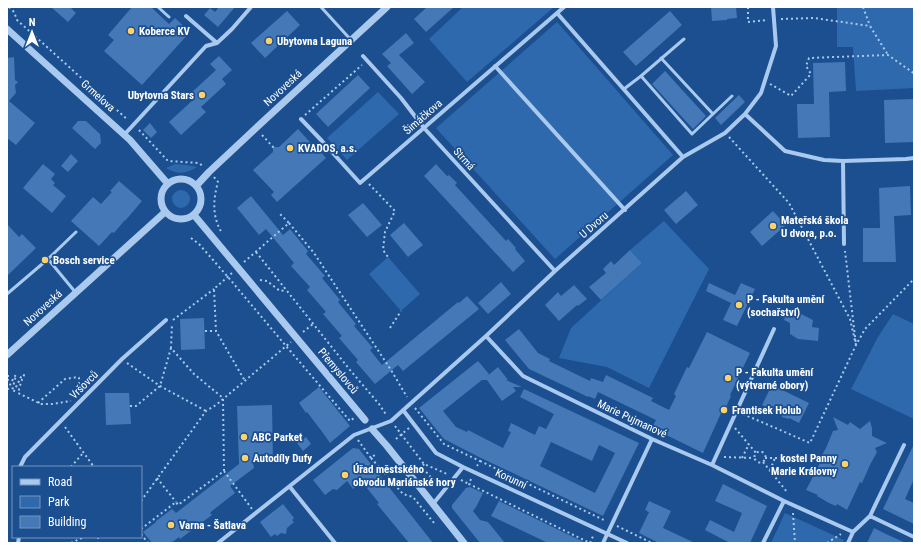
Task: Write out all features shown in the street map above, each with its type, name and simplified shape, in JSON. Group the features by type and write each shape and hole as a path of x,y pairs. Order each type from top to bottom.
{"street":[{"path":"124,135 206,46 217,43 232,29 251,7"},
{"name":"Novoveská","path":"196,186 209,172 386,7"},
{"name":"Šimáčkova","path":"364,179 564,7"},
{"name":"U Dvoru","path":"354,435 391,421 486,336 555,271 683,157 725,133 745,114 761,93 776,46 773,7"},
{"path":"557,13 683,157"},
{"path":"186,16 217,43"},
{"name":"Grmelova","path":"7,29 130,140 168,184"},
{"name":"Strmá","path":"364,56 402,98 424,128 555,271"},
{"path":"495,66 625,210"},
{"path":"745,114 785,151 824,160 843,161 914,158"},
{"path":"301,119 360,183 364,179"},
{"path":"843,161 844,244"},
{"path":"182,179 196,186 200,193 201,201 194,215 187,219 179,220 171,218 161,206 160,198 163,190 174,180 182,179"},
{"name":"Novoveská","path":"7,355 165,212"},
{"name":"Přemyslovců","path":"194,215 365,420 464,543"},
{"name":"Vršovců","path":"20,466 25,457 84,397 122,359 166,320"},
{"path":"712,465 774,329"},
{"name":"Marie Pujmanové","path":"486,336 523,376 652,439 712,465 853,532"},
{"name":"Korunní","path":"403,410 436,453 627,543"},
{"path":"218,543 354,435"},
{"path":"603,543 652,439"},
{"path":"848,543 853,532 870,516 904,445"},
{"path":"433,504 463,467"},
{"path":"290,487 335,543"},
{"path":"763,543 784,500"},
{"path":"870,516 914,537"}],"lane":[{"path":"158,7 168,17"},
{"path":"321,7 351,40"},
{"path":"624,89 684,39"},
{"path":"662,58 714,114"},
{"path":"641,76 692,134 732,96"},
{"path":"7,294 48,259 76,232"},
{"path":"48,259 76,293"}],"path":[{"path":"9,7 14,12 17,20 134,125 168,161 199,163 209,172"},
{"path":"748,7 748,22 814,18 870,26"},
{"path":"863,7 870,26 888,56 914,73"},
{"path":"765,81 791,96 811,74 806,66 809,58 888,56"},
{"path":"301,119 361,66"},
{"path":"725,133 788,203 850,319 856,345"},
{"path":"264,137 274,148"},
{"path":"215,179 218,182 214,203 215,218"},
{"path":"364,179 396,211 386,232 383,250 388,257"},
{"path":"280,214 314,253 407,397"},
{"path":"244,263 289,223"},
{"path":"191,238 199,244 228,277 350,421 359,413"},
{"path":"844,244 856,345"},
{"path":"256,252 379,404 424,464 469,484"},
{"path":"130,406 136,406 160,386 171,348 173,320 214,290 228,277"},
{"path":"737,411 810,444 856,345 865,329 914,279"},
{"path":"259,280 267,281 280,291 286,290"},
{"path":"214,290 216,331 245,380"},
{"path":"390,328 401,311"},
{"path":"303,332 313,324"},
{"path":"204,331 216,331"},
{"path":"142,500 206,411 216,405 296,338"},
{"path":"171,348 194,374 224,398"},
{"path":"122,359 160,386 206,411"},
{"path":"13,391 24,375 18,393"},
{"path":"7,376 9,377 7,383"},
{"path":"13,391 16,376 14,376 7,389 38,403 52,404 72,401"},
{"path":"38,403 65,379 78,377 79,391 84,397"},
{"path":"224,398 224,471 255,514"},
{"path":"61,421 93,466"},
{"path":"732,423 756,453"},
{"path":"354,435 371,458 403,494 413,496 434,523 442,516"},
{"path":"742,458 749,444"},
{"path":"756,453 762,452 765,458"},
{"path":"72,466 83,453"},
{"path":"371,458 378,453"},
{"path":"754,458 756,453"},
{"path":"716,457 754,458 757,462 763,462 788,492"},
{"path":"765,458 803,458"},
{"path":"763,462 765,458"},
{"path":"770,470 775,458"},
{"path":"480,461 652,543"},
{"path":"424,464 422,467 435,482 440,496"},
{"path":"157,478 178,505 224,471"},
{"path":"142,528 176,502"},
{"path":"793,504 795,543"},
{"path":"826,543 848,530"},
{"path":"71,543 82,538"}],"green space":[{"path":"463,7 554,7 467,82 429,39"},
{"path":"837,7 914,7 914,88 856,91 853,47 837,47"},
{"path":"557,22 673,155 555,259 436,128"},
{"path":"378,92 399,114 347,160 327,138"},
{"path":"175,164 197,167 182,173 174,172 166,168"},
{"path":"181,190 185,191 189,195 189,203 185,207 181,208 177,207 173,203 172,199 173,195 177,191"},
{"path":"664,221 709,269 649,388 607,367 559,358 571,328 642,263 630,250"},
{"path":"388,257 420,294 401,311 369,274"},
{"path":"893,314 914,324 914,419 851,389 878,337"},
{"path":"785,513 844,540 843,543 771,543"}],"building":[{"path":"51,7 70,7 76,13 68,22"},
{"path":"132,7 151,7 169,24 175,18 190,32 142,85 104,51 114,40 108,35"},
{"path":"219,7 235,7 218,27 204,15 210,8 215,12"},
{"path":"427,7 454,7 426,32 414,19"},
{"path":"711,7 736,7 737,18 712,21"},
{"path":"287,11 300,25 265,58 251,43"},
{"path":"670,11 682,25 636,66 623,52"},
{"path":"406,33 414,43 399,55 425,82 412,94 387,66 391,63 382,54"},
{"path":"219,56 232,70 222,79 226,84 201,107 206,112 181,135 169,122 194,99 190,94 216,70 210,64"},
{"path":"14,57 15,80 18,82 15,85 16,93 9,101 35,123 16,145 7,138 7,58"},
{"path":"845,62 846,91 829,92 830,137 798,138 797,104 814,104 813,63"},
{"path":"665,71 706,116 693,129 652,84"},
{"path":"358,75 370,88 328,127 316,114"},
{"path":"739,95 745,102 721,125 715,118"},
{"path":"913,99 914,142 885,143 884,100"},
{"path":"78,121 86,121 100,134 101,143 95,149 72,128"},
{"path":"150,123 157,132 151,138 143,130"},
{"path":"298,129 326,158 277,202 271,195 274,192 253,170 273,152 273,147 279,147"},
{"path":"71,154 78,161 68,172 61,166"},
{"path":"43,164 55,174 51,179 55,183 53,185 66,196 52,213 23,188"},
{"path":"436,164 447,176 449,175 457,183 455,185 506,241 508,239 516,248 515,249 525,261 513,272 424,176"},
{"path":"119,181 142,201 114,233 112,232 99,246 71,221 93,197 101,204 112,192 110,191"},
{"path":"910,186 911,215 894,216 896,262 863,262 863,228 880,228 879,188"},
{"path":"686,191 698,205 676,224 664,210"},
{"path":"251,196 283,235 290,229 308,251 306,254 325,276 322,278 340,300 338,302 356,324 354,326 373,348 370,350 382,365 467,296 479,309 403,371 398,365 375,384 356,362 358,360 339,338 342,336 323,314 326,312 307,290 310,287 291,266 294,263 266,229 259,235 237,208"},
{"path":"363,203 382,225 367,237 348,215"},
{"path":"773,211 786,225 762,246 750,232"},
{"path":"404,223 423,245 408,257 390,235"},
{"path":"7,224 19,237 22,234 36,248 7,276"},
{"path":"630,250 642,263 601,300 589,287 606,273 603,269 611,261 614,265"},
{"path":"501,282 511,294 488,314 478,303"},
{"name":"P - Fakulta umění (sochařství)","path":"709,283 735,295 741,283 755,289 737,326 723,320 731,303 706,291"},
{"path":"574,285 587,299 578,306 577,305 559,321 545,305 558,292 561,296"},
{"path":"787,307 813,320 812,327 819,328 818,341 798,339 790,334 790,323 784,320 785,318 783,317"},
{"path":"204,318 205,349 181,350 180,319"},
{"path":"519,329 538,353 550,359 549,361 590,381 591,378 603,382 606,375 653,398 651,401 669,410 676,396 674,394 687,367 689,368 707,332 750,353 730,395 731,396 726,407 724,411 722,411 703,453 652,428 656,420 598,392 595,399 588,397 529,369 505,340"},
{"path":"478,361 489,374 486,377 498,367 508,380 506,380 522,387 513,387 516,391 502,401 487,380 482,380 443,411 456,427 467,432 468,430 503,448 511,432 508,431 511,423 535,435 539,426 546,429 554,414 520,397 524,389 639,443 603,516 444,439 419,408","holes":["551,442 592,461 599,445 615,453 595,493 540,466"]},
{"path":"772,385 809,403 799,423 789,418 782,417 781,414 778,415 762,405"},
{"path":"319,387 350,426 330,443 299,403"},
{"path":"105,393 129,393 131,424 106,425"},
{"path":"272,405 273,463 253,463 254,468 230,486 235,493 212,511 210,513 212,515 180,539 179,537 171,543 152,543 143,532 172,509 176,513 239,464 237,406"},
{"name":"kostel Panny Marie Královny","path":"833,417 848,425 850,422 860,429 870,421 872,436 887,443 875,448 877,452 862,483 860,482 847,510 837,504 836,506 829,503 817,496 818,495 806,490 820,463 818,462 833,431 838,430"},
{"path":"306,437 311,444 303,451 297,443"},
{"path":"914,444 914,479 905,499 914,503 914,524 883,509"},
{"path":"353,448 359,449 433,543 409,543 377,504 379,503 362,482 353,489 347,481 337,490 333,489 325,495 313,480"},
{"path":"723,484 767,506 750,543 730,543 705,530 710,520 734,532 742,513 715,501"},
{"path":"470,487 483,493 473,511 480,520 488,522 505,543 480,543 452,508 452,505 466,488"},
{"path":"499,501 586,543 548,543 491,516"},
{"path":"649,501 671,511 663,528 695,543 659,543 639,533 649,512 645,510"},
{"path":"283,504 294,518 292,520 294,522 287,528 286,534 281,533 277,536 275,534 271,537 260,522"},
{"path":"874,528 888,535 906,543 867,543"}],"place":[{"name":"Koberce KV","path":"131,31"},
{"name":"Ubytovna Laguna","path":"269,41"},
{"name":"Ubytovna Stars","path":"202,95"},
{"name":"KVADOS, a.s.","path":"290,148"},
{"name":"Mateřská škola U dvora, p.o.","path":"773,226"},
{"name":"Bosch service","path":"45,260"},
{"name":"P - Fakulta umění (sochařství)","path":"739,305"},
{"name":"P - Fakulta umění (výtvarné obory)","path":"728,378"},
{"name":"Frantisek Holub","path":"724,410"},
{"name":"ABC Parket","path":"244,437"},
{"name":"Autodíly Dufy","path":"245,458"},
{"name":"kostel Panny Marie Královny","path":"845,464"},
{"name":"Úřad městského obvodu Mariánské hory","path":"345,475"},
{"name":"Varna - Šatlava","path":"171,525"}]}
